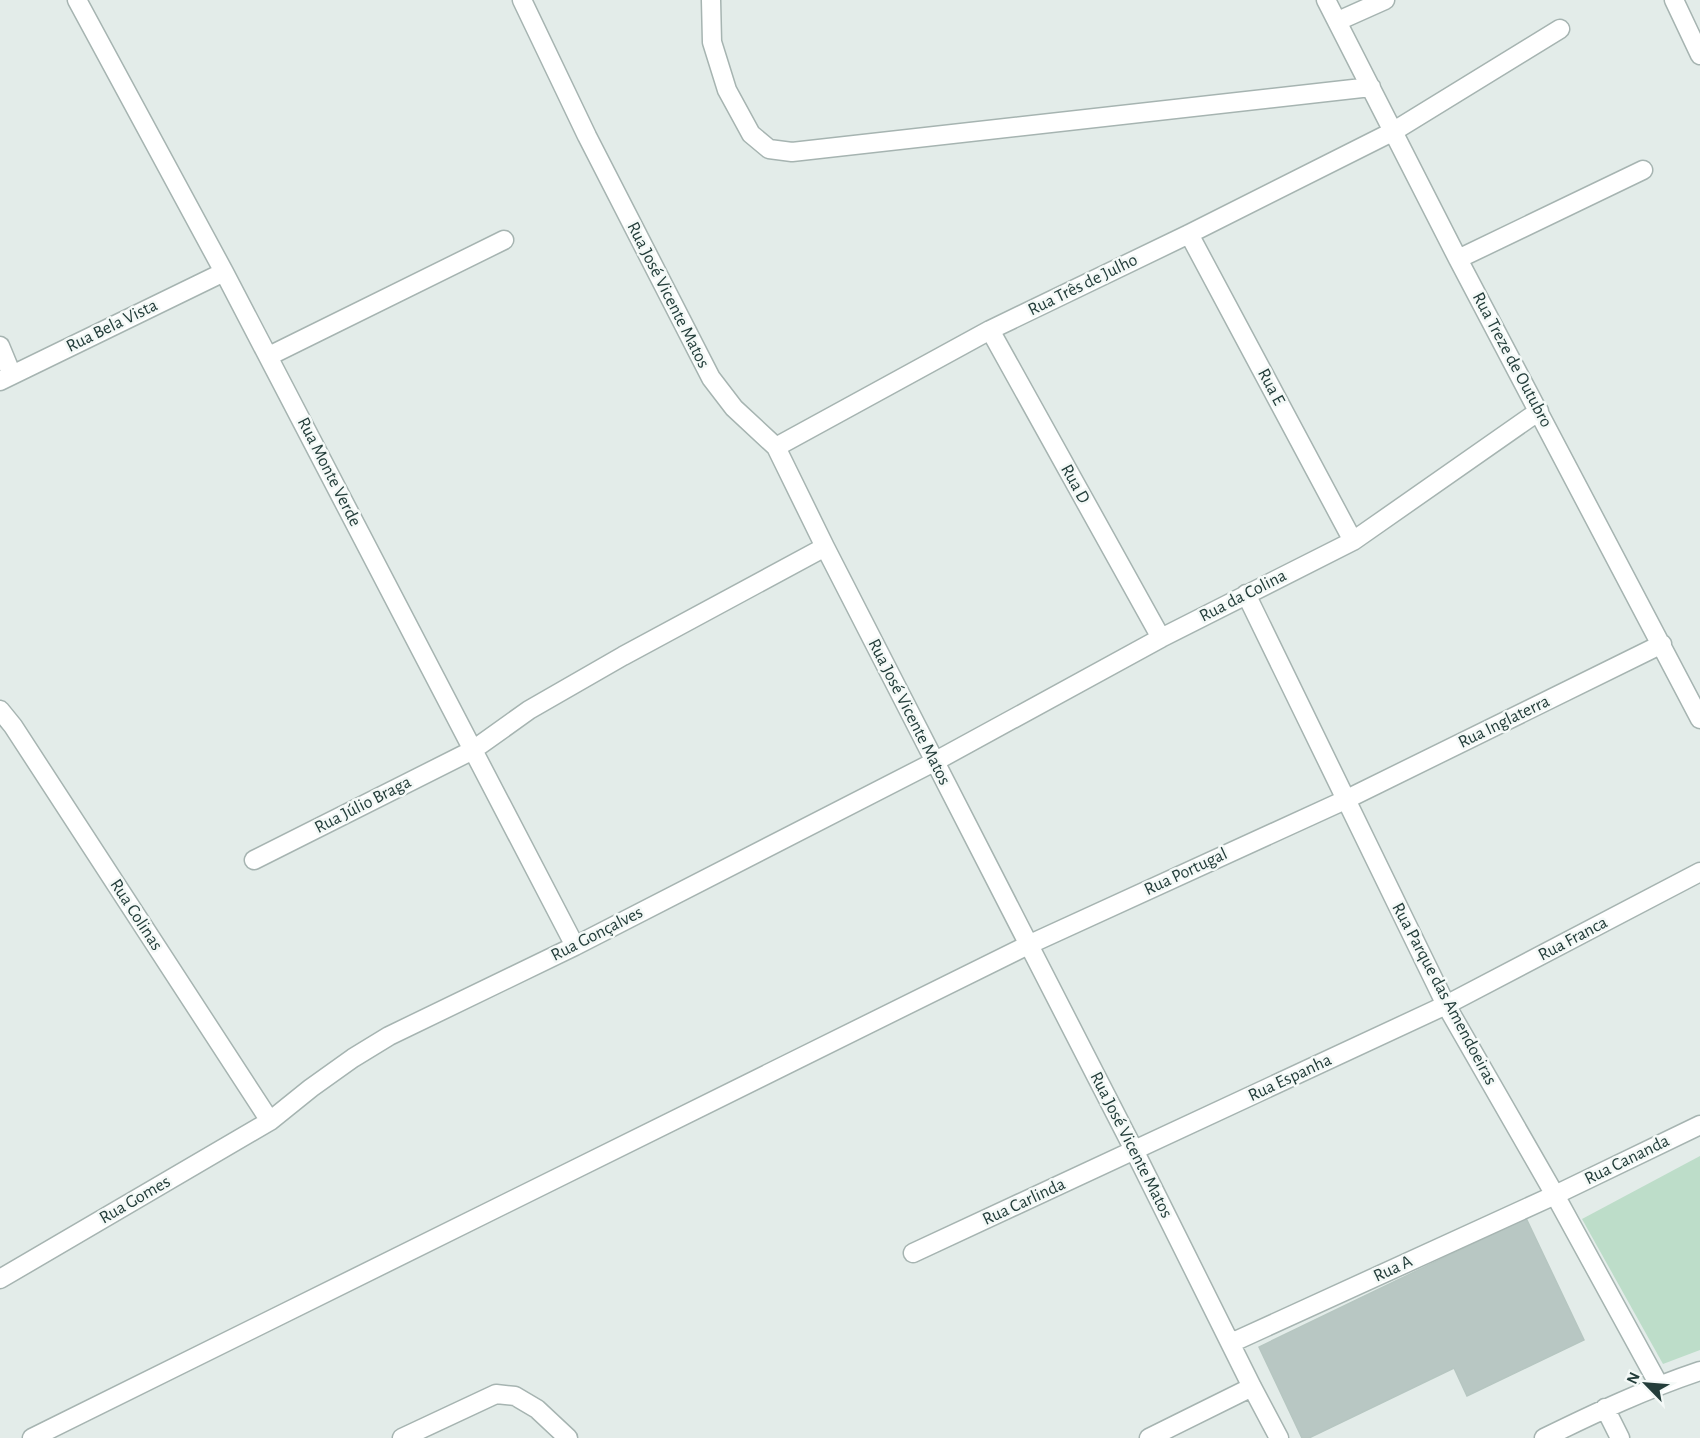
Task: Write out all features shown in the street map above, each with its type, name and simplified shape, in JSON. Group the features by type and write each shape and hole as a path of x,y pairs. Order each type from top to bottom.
{"street":[{"name":"Rua Monte Verde","path":"77,0 269,356 575,946"},
{"name":"Rua José Vicente Matos","path":"522,0 587,136 711,378 734,408 776,447 1279,1438"},
{"path":"711,0 712,42 727,90 751,134 769,149 792,152 1371,87"},
{"name":"Rua Treze de Outubro","path":"1326,0 1458,259 1700,719"},
{"path":"1338,21 1385,0"},
{"path":"1674,0 1700,55"},
{"name":"Rua Três de Julho","path":"776,447 990,330 1189,234 1394,131 1560,29"},
{"path":"1458,259 1643,170"},
{"name":"Rua E","path":"1189,234 1353,541"},
{"path":"269,356 504,240"},
{"name":"Rua Bela Vista","path":"6,378 224,272"},
{"name":"Rua D","path":"990,330 1161,638"},
{"path":"0,346 6,378"},
{"name":"Rua da Colina","path":"934,762 1161,638 1353,541 1539,411"},
{"name":"Rua Júlio Braga","path":"254,860 473,750 528,710 825,547"},
{"name":"Rua Parque das Amendoeiras","path":"1246,594 1446,1005 1555,1195 1659,1385"},
{"name":"Rua Inglaterra","path":"1345,800 1662,644"},
{"name":"Rua Colinas","path":"0,710 20,736 270,1121"},
{"name":"Rua Gonçalves","path":"270,1121 352,1058 389,1036 575,946 934,762"},
{"name":"Rua Portugal","path":"32,1438 1028,945 1345,800"},
{"name":"Rua Franca","path":"1446,1005 1700,872"},
{"name":"Rua Espanha","path":"1134,1150 1446,1005"},
{"name":"Rua Gomes","path":"0,1279 270,1121"},
{"name":"Rua Cananda","path":"1555,1195 1700,1125"},
{"name":"Rua Carlinda","path":"913,1253 1134,1150"},
{"name":"Rua A","path":"1231,1343 1555,1195"},
{"path":"1544,1438 1605,1408 1659,1385 1700,1371"},
{"path":"1149,1438 1252,1387"},
{"path":"402,1438 435,1430 496,1394 515,1396 537,1409 568,1438"},
{"path":"1605,1408 1620,1438"}],"green space":[{"path":"1700,1156 1700,1350 1663,1364 1582,1219"}],"building":[{"path":"1526,1218 1584,1340 1467,1396 1454,1368 1309,1438 1302,1438 1259,1347"}]}
